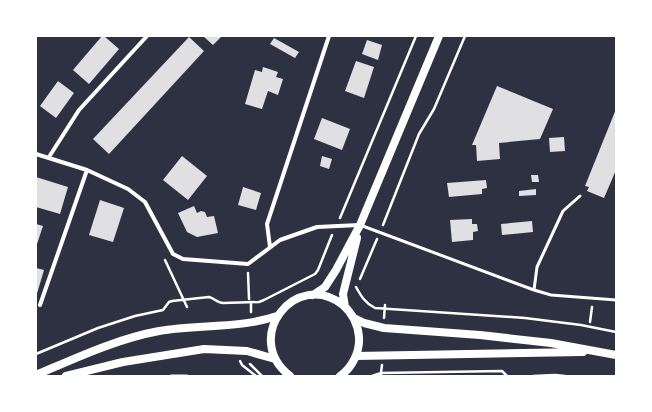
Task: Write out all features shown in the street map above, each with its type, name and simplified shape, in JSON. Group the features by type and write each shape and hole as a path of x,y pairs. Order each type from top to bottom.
{"main road":[{"path":"313,295 325,287 333,276 360,225 439,36"},
{"path":"345,307 343,294 360,225"},
{"path":"290,376 281,368 275,359 272,352 270,337 274,323 282,309 292,301 304,296 313,295 330,298 345,307 354,318 359,337 356,356 348,369 340,376"},
{"path":"36,375 120,341 153,333 198,326 249,323 277,316"},
{"path":"354,318 364,323 384,328 480,335 551,343 616,355"},
{"path":"66,376 122,362 204,349 247,351 275,359"},
{"path":"356,356 604,352"}],"street":[{"path":"49,157 79,110 147,36"},
{"path":"270,247 267,224 329,36"},
{"path":"36,154 87,170 128,189 145,202 173,254 183,259 248,264 280,240 317,227 360,225"},
{"path":"40,305 87,170"}],"lane":[{"path":"534,290 537,267 563,211 580,196"},
{"path":"360,225 551,295 616,300"},
{"path":"171,376 187,376"}],"path":[{"path":"360,279 419,134 434,109 465,36"},
{"path":"165,240 163,255 187,307"},
{"path":"248,264 249,299"},
{"path":"354,284 364,300 375,308 524,318 581,325 616,332"},
{"path":"590,322 594,298"},
{"path":"240,357 242,365 256,376"},
{"path":"248,361 250,365 262,376"},
{"path":"372,376 382,373 381,376"},
{"path":"533,376 565,376"}],"building":[{"path":"102,36 104,36 119,49 89,84 73,70"},
{"path":"203,36 222,36 213,45"},
{"path":"189,37 204,51 109,154 93,139"},
{"path":"274,38 299,52 295,58 270,44"},
{"path":"367,40 382,45 378,60 362,54"},
{"path":"356,61 374,67 364,98 345,91"},
{"path":"263,67 278,72 276,77 283,79 278,95 268,91 262,109 245,104 255,70 262,72"},
{"path":"58,81 74,93 56,118 40,106"},
{"path":"497,86 553,109 540,139 499,143 500,159 477,161 476,145 472,145"},
{"path":"616,109 616,170 604,198 587,191 589,187 585,186"},
{"path":"322,118 350,129 342,150 314,139"},
{"path":"564,137 565,151 550,152 549,138"},
{"path":"182,156 207,176 188,200 163,180"},
{"path":"322,156 332,159 329,169 320,166"},
{"path":"531,175 538,175 539,182 532,182"},
{"path":"36,177 68,187 60,214 36,207"},
{"path":"486,180 487,188 482,189 482,194 449,197 447,183"},
{"path":"243,187 261,193 256,210 238,205"},
{"path":"536,189 536,195 519,196 519,191"},
{"path":"100,200 124,208 113,242 89,235"},
{"path":"194,206 197,213 201,211 205,212 207,217 214,216 218,233 197,237 187,232 178,213"},
{"path":"472,219 472,224 477,224 478,231 473,232 473,240 452,242 450,220"},
{"path":"532,221 533,232 502,235 501,224"},
{"path":"36,224 43,226 36,247"},
{"path":"36,268 44,270 36,297"}]}
